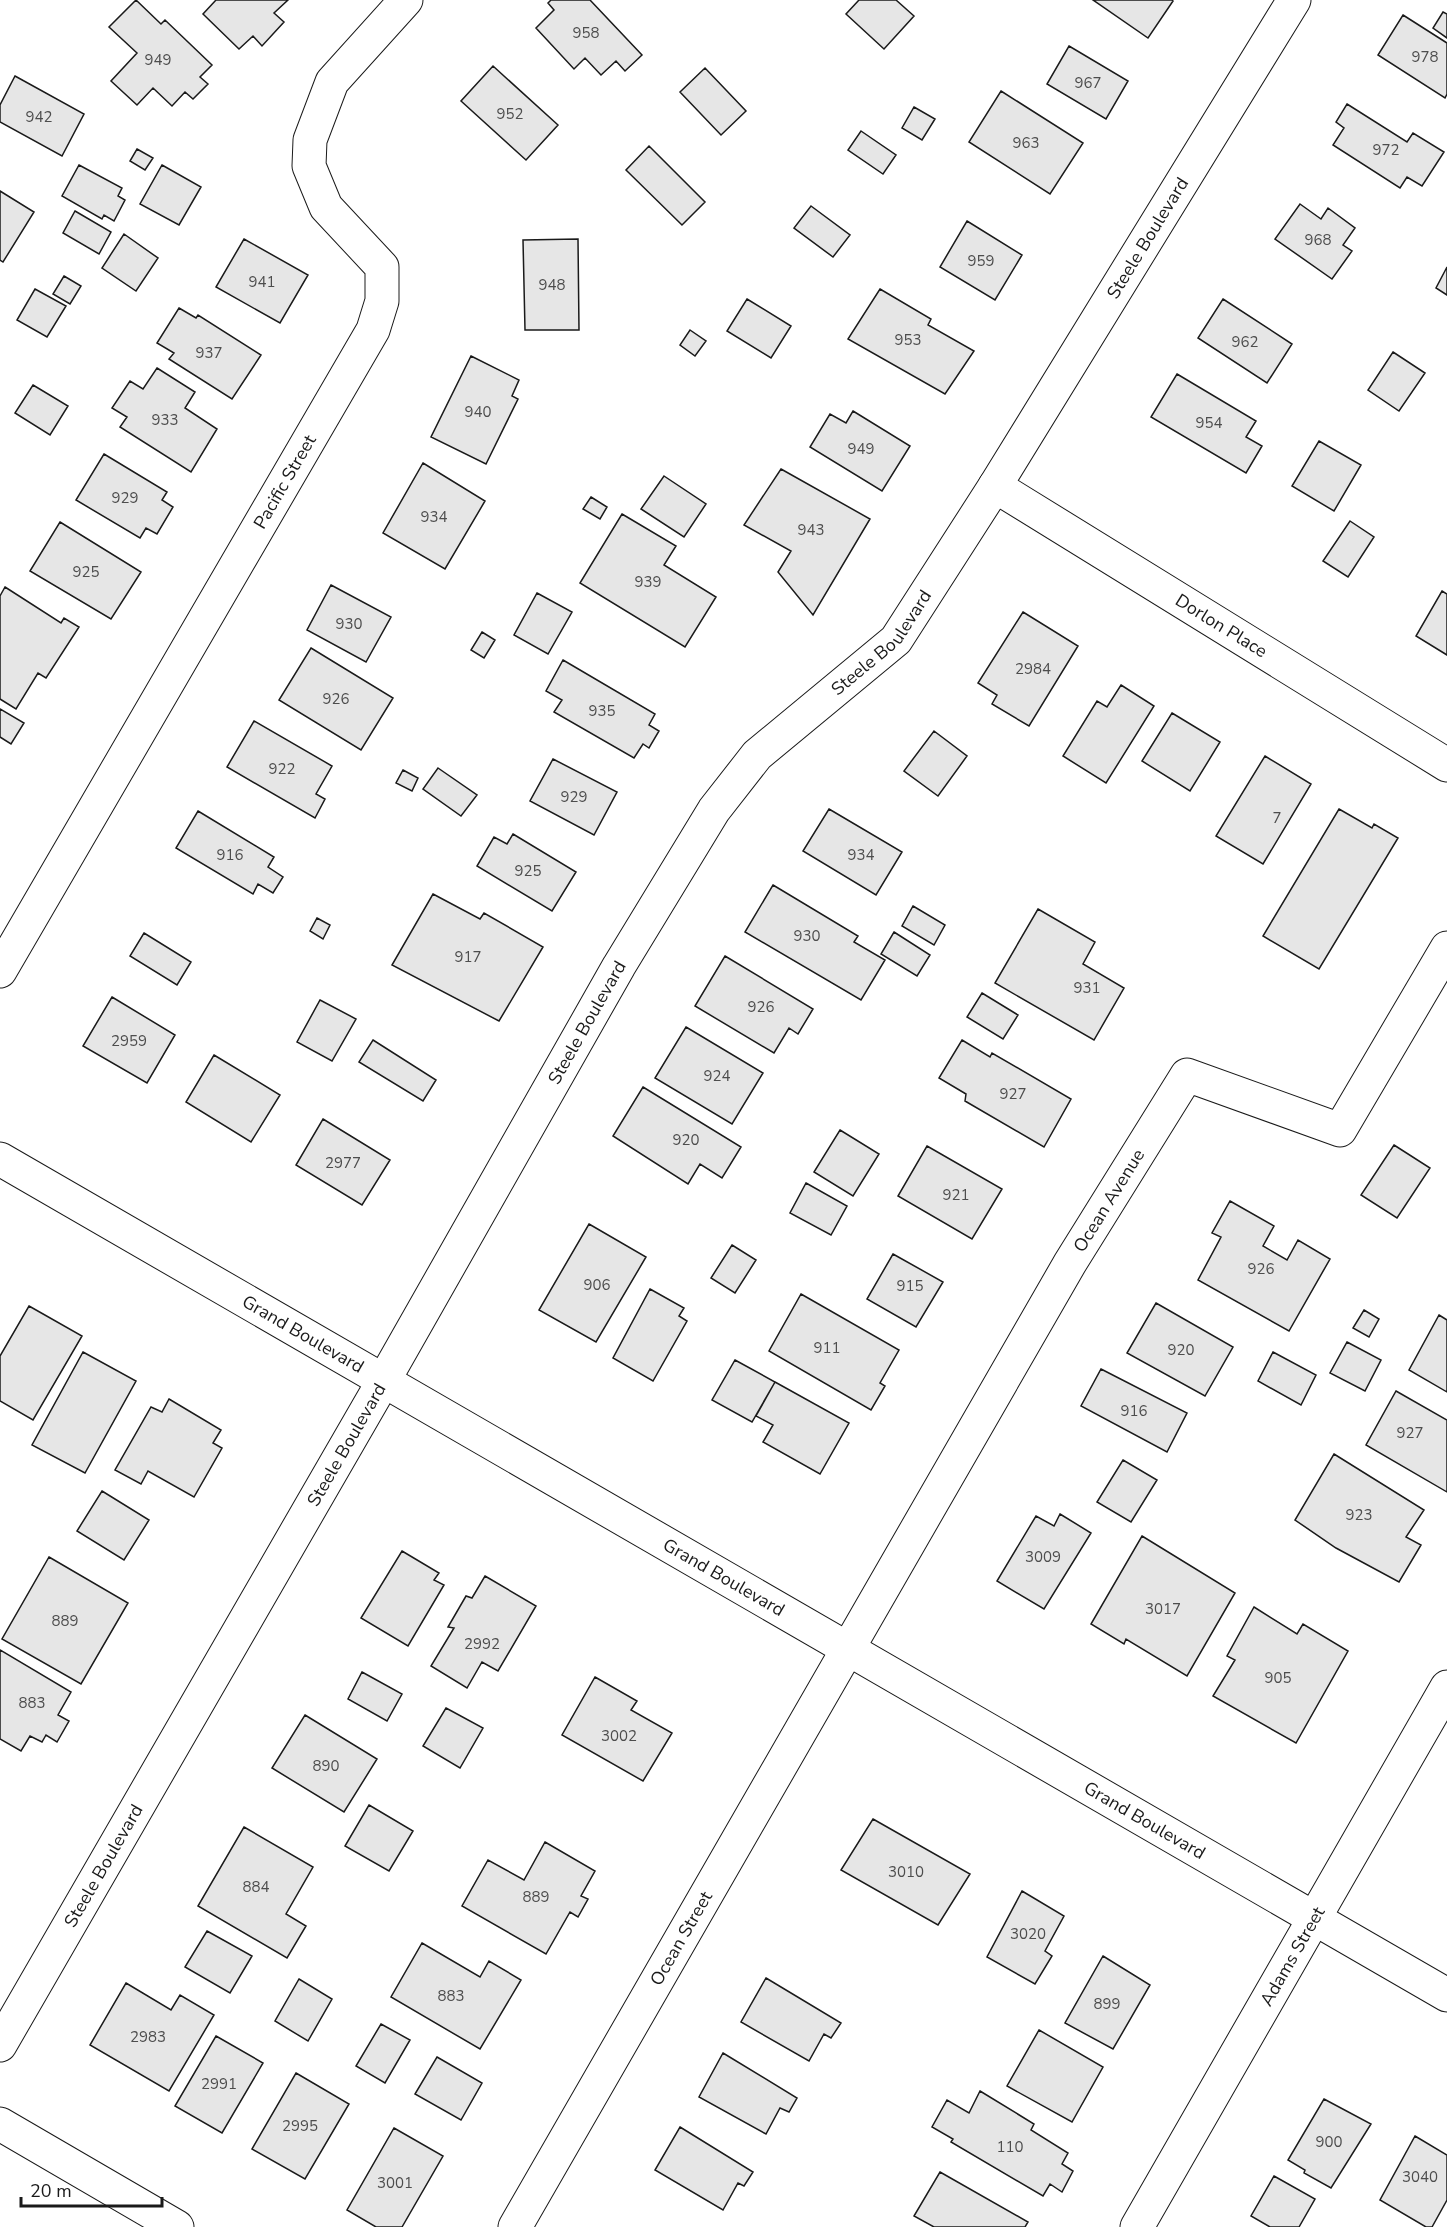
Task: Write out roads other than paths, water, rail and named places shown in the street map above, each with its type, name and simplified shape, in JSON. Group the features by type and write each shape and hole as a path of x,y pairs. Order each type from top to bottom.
{"street":[{"name":"Pacific Street","path":"0,971 373,330 382,301 382,267 326,207 309,166 310,140 332,82 406,0"},
{"name":"Steele Boulevard","path":"0,2045 384,1380 619,966 714,810 757,755 896,640 995,486 1294,0"},
{"name":"Dorlon Place","path":"995,486 1447,765"},
{"name":"Ocean Avenue","path":"849,1651 1071,1263 1187,1075 1340,1130 1447,948"},
{"name":"Grand Boulevard","path":"0,1158 1447,1995"},
{"name":"Ocean Street","path":"515,2227 849,1651"},
{"name":"Adams Street","path":"1137,2227 1447,1687"},
{"path":"0,2124 177,2227"}]}
